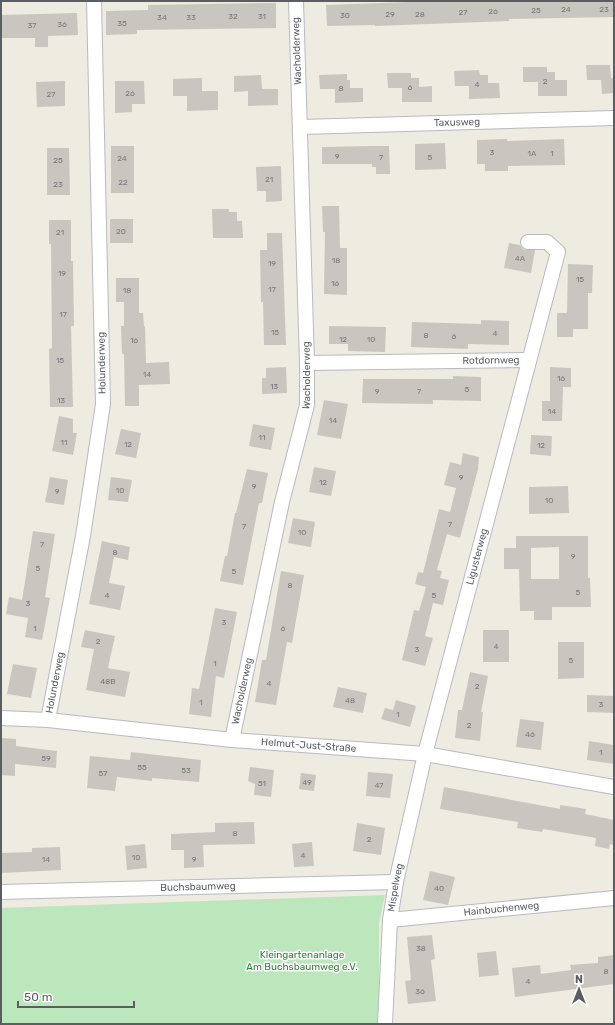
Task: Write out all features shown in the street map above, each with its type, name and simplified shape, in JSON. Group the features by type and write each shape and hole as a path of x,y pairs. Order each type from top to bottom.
{"street":[{"name":"Holunderweg","path":"48,720 83,536 103,404 94,1"},
{"name":"Wacholderweg","path":"232,740 282,502 307,406 296,1"},
{"name":"Taxusweg","path":"300,127 614,118"},
{"name":"Rotdornweg","path":"307,363 529,360 558,252 546,242 528,242"},
{"name":"Ligusterweg","path":"425,754 529,360"},
{"name":"Helmut-Just-Straße","path":"1,718 48,720 232,740 425,754 614,787"},
{"name":"Mispelweg","path":"385,1024 390,920 396,882 425,754"},
{"name":"Buchsbaumweg","path":"1,892 396,882"},
{"name":"Hainbuchenweg","path":"390,920 614,898"}],"green space":[{"name":"Kleingartenanlage Am Buchsbaumweg e.V.","path":"385,895 379,923 379,1024 1,1024 1,908"}],"building":[{"path":"437,1 614,1 614,17 509,19 509,21 375,26 327,26 326,5"},
{"path":"276,3 276,28 137,30 137,34 106,35 106,11 148,10 148,5"},
{"path":"77,13 78,35 48,36 48,47 35,47 35,38 1,38 1,15"},
{"path":"586,65 610,65 611,78 614,78 614,93 602,94 601,80 587,80"},
{"path":"523,67 547,67 547,72 555,72 555,80 567,80 567,96 538,96 538,82 523,82"},
{"path":"479,70 480,75 488,75 488,83 499,83 500,98 469,99 469,86 455,86 454,71"},
{"path":"387,73 411,73 411,78 419,78 419,87 432,86 432,102 402,102 402,88 388,88"},
{"path":"347,74 347,80 350,80 350,88 363,88 363,102 335,103 335,89 320,89 319,75"},
{"path":"261,75 262,89 278,89 278,105 248,106 248,91 234,92 234,76"},
{"path":"202,78 202,91 218,91 218,110 187,111 187,96 173,96 173,79"},
{"path":"65,81 65,106 37,107 36,82"},
{"path":"115,81 144,81 145,104 132,104 132,112 115,113"},
{"path":"507,139 507,141 564,139 565,165 508,166 508,171 485,171 485,164 477,164 477,140"},
{"path":"445,143 446,169 415,170 415,144"},
{"path":"111,146 134,146 134,193 111,193"},
{"path":"389,146 390,174 376,174 376,167 372,167 372,164 322,164 322,147"},
{"path":"47,148 69,148 70,195 47,195"},
{"path":"281,166 282,201 266,202 266,191 257,191 256,167"},
{"path":"322,206 339,206 340,248 347,248 347,295 324,294 325,232 323,232"},
{"path":"212,209 229,209 229,212 237,212 237,221 242,221 243,238 213,238"},
{"path":"110,219 133,219 133,243 110,243"},
{"path":"49,220 71,220 74,326 71,326 73,407 50,407 49,349 52,348 51,244 49,244"},
{"path":"267,233 282,233 286,345 264,345 260,250 267,250"},
{"path":"509,243 520,245 524,250 535,250 531,273 504,268"},
{"path":"568,264 593,265 592,293 588,293 588,329 573,329 573,337 557,337 557,313 567,313"},
{"path":"116,278 139,278 139,313 143,313 145,326 146,363 169,362 170,384 139,385 139,406 125,406 124,354 122,354 121,326 124,326 124,302 116,302"},
{"path":"481,320 509,321 509,345 468,344 468,349 411,347 412,322 481,324"},
{"path":"329,326 386,327 385,352 348,351 348,344 329,344"},
{"path":"286,367 287,393 262,394 262,378 266,378 266,368"},
{"path":"550,367 571,368 571,387 563,387 562,421 542,421 542,401 550,401"},
{"path":"453,376 481,377 481,401 433,400 433,404 362,403 363,379 453,379"},
{"path":"324,400 348,404 341,439 317,435"},
{"path":"59,416 73,419 73,433 77,433 73,455 52,451"},
{"path":"253,424 275,428 271,450 249,446"},
{"path":"121,429 141,433 136,458 115,454"},
{"path":"531,435 552,436 551,456 530,454"},
{"path":"463,453 479,457 478,469 460,538 447,534 437,570 442,571 440,578 449,580 443,605 433,603 425,636 433,638 425,666 402,660 414,610 419,611 426,587 415,584 418,572 423,573 439,509 450,512 456,488 444,485 450,462 461,465"},
{"path":"314,467 336,471 331,496 309,492"},
{"path":"247,469 268,473 262,503 259,503 243,585 220,581 225,556 227,556 235,513"},
{"path":"50,477 68,480 64,505 45,502"},
{"path":"111,477 132,480 128,502 108,500"},
{"path":"568,486 569,513 529,514 529,487"},
{"path":"293,518 315,522 311,547 288,543"},
{"path":"33,531 55,534 45,597 50,598 42,640 25,637 28,618 6,614 9,597 22,600"},
{"path":"516,536 588,536 588,578 590,578 591,607 552,607 552,620 534,620 534,611 520,611 519,569 504,569 504,548 516,548","holes":["559,547 559,579 531,579 531,548"]},
{"path":"102,541 130,547 128,560 114,557 109,583 125,586 120,610 89,604"},
{"path":"281,571 304,575 292,643 287,642 276,705 255,702 262,660 266,660"},
{"path":"215,608 237,612 224,678 216,676 211,717 189,714 192,688 199,689"},
{"path":"85,630 115,636 108,668 130,672 125,697 86,690 94,649 81,647"},
{"path":"483,630 509,630 509,662 483,662"},
{"path":"558,642 584,642 584,678 558,679"},
{"path":"13,664 37,668 31,698 7,694"},
{"path":"470,672 488,676 481,712 483,712 480,741 455,738 458,710 462,710"},
{"path":"338,687 367,693 363,713 333,707"},
{"path":"587,695 614,696 614,713 587,712"},
{"path":"396,700 416,706 410,727 381,719 385,708 393,710"},
{"path":"520,719 544,722 541,750 516,747"},
{"path":"1,738 16,739 16,746 57,751 56,768 15,764 15,776 1,775"},
{"path":"589,741 614,745 614,764 587,760"},
{"path":"131,752 201,760 199,782 152,778 152,781 117,777 115,791 87,788 90,756 130,760"},
{"path":"250,767 274,770 271,797 254,795 255,784 248,781"},
{"path":"368,772 393,774 390,798 366,796"},
{"path":"301,773 316,775 314,791 299,789"},
{"path":"444,787 560,809 560,805 586,809 585,814 614,820 614,845 610,844 609,849 595,846 596,838 543,829 542,832 517,828 518,822 440,809"},
{"path":"254,822 255,844 203,845 204,867 184,868 184,850 171,850 171,834 215,832 215,823"},
{"path":"357,823 385,828 381,855 353,851"},
{"path":"312,842 314,866 294,867 292,844"},
{"path":"145,844 147,868 127,870 125,846"},
{"path":"60,847 61,870 1,873 1,853 32,852 32,848"},
{"path":"430,871 455,877 448,905 423,900"},
{"path":"432,935 435,959 431,960 436,1001 408,1004 405,981 411,980 407,937"},
{"path":"496,951 499,975 479,977 477,953"},
{"path":"614,955 614,984 515,997 512,968 540,965 541,974 571,970 570,965 598,963 598,957"}]}
